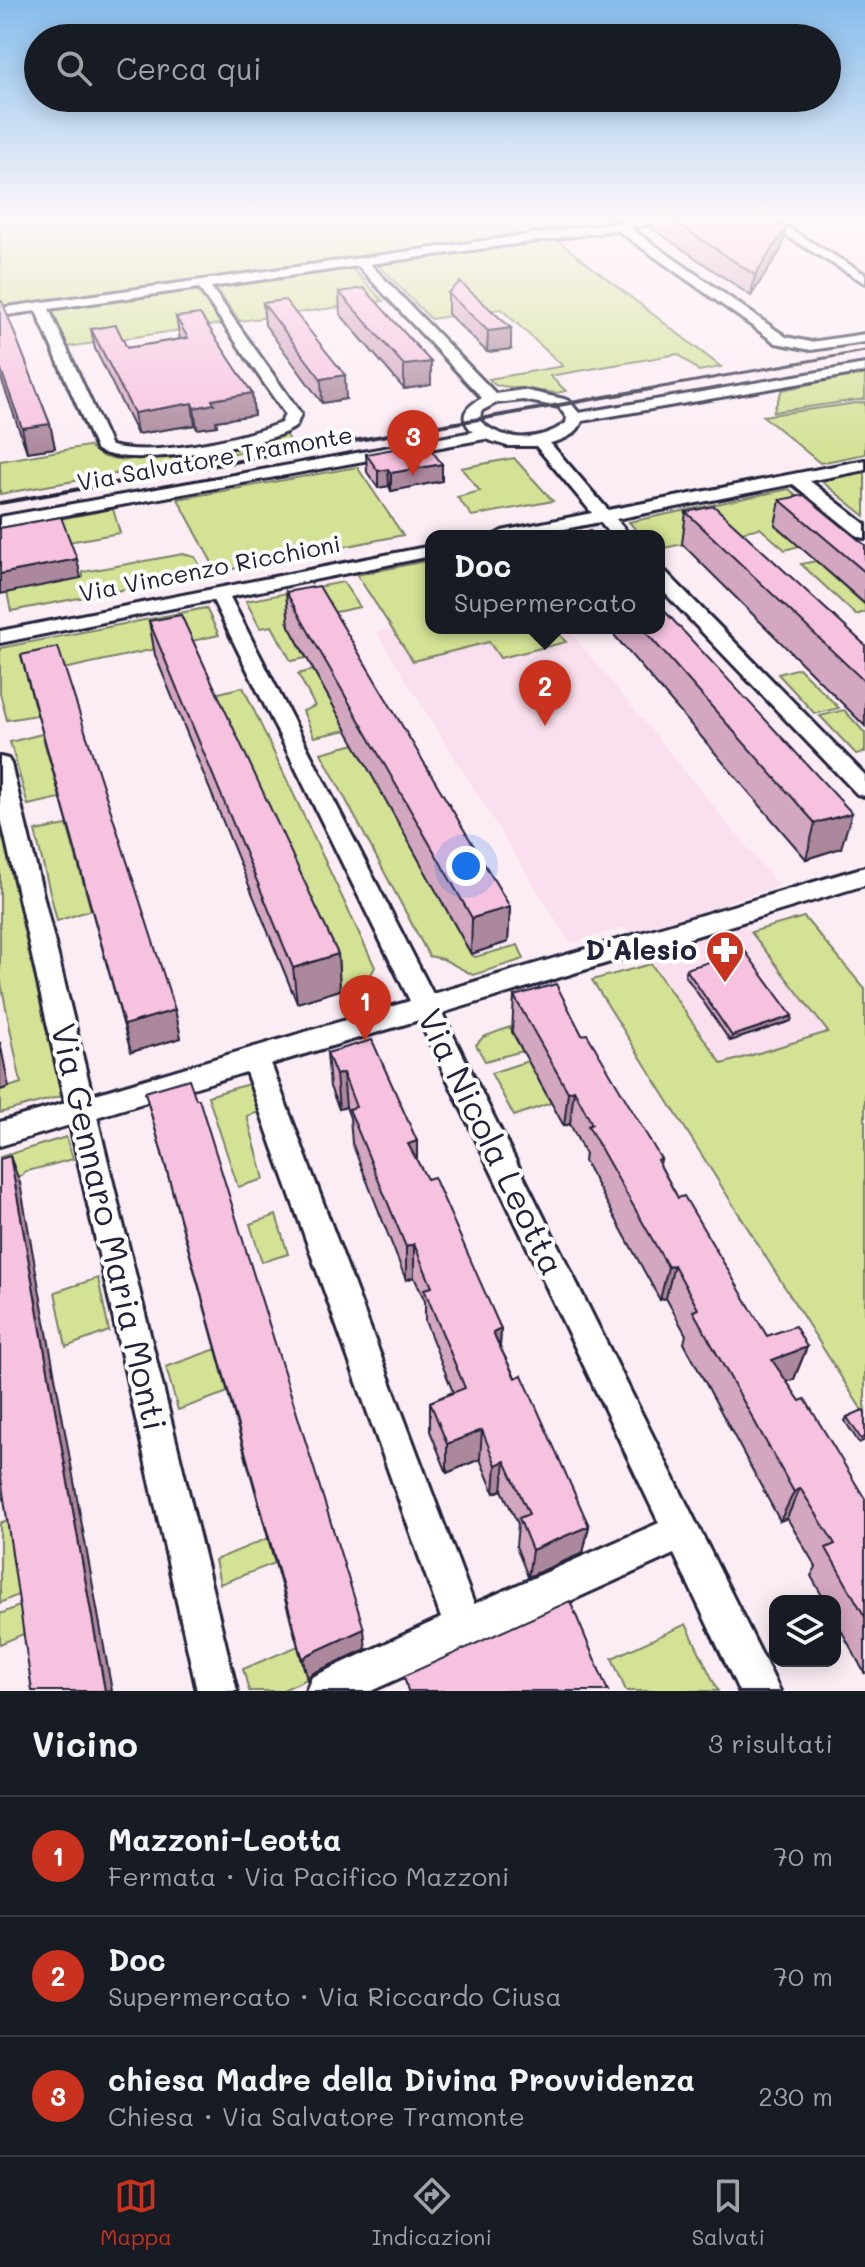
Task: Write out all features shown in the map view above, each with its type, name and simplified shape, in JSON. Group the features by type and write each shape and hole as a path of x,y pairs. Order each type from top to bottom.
{"street":[{"path":"0,312 112,297"},
{"path":"41,307 104,449 139,455 288,426 293,414 212,297"},
{"path":"394,297 492,399"},
{"path":"720,297 781,340 811,346 865,338"},
{"path":"575,418 865,368"},
{"path":"523,395 564,404 575,418 574,425 567,432 540,441 511,441 486,434 477,428 471,415 475,408 492,399 523,395"},
{"name":"Via Salvatore Tramonte","path":"0,522 486,434"},
{"path":"540,441 615,530"},
{"path":"532,530 865,465"},
{"path":"797,479 865,533"},
{"name":"Via Vincenzo Ricchioni","path":"0,637 425,552"},
{"path":"665,582 865,789"},
{"name":"Via Nicola Leotta","path":"219,594 426,1007 760,1691"},
{"name":"Via Gennaro Maria Monti","path":"0,764 217,1691"},
{"path":"0,1134 865,876"},
{"path":"255,1058 464,1628"},
{"path":"326,1691 681,1532"}],"shaded area":[{"path":"425,622 425,634 572,634 779,886 728,902 828,1032 722,1064 625,927 570,943 376,632"}],"green space":[{"path":"0,297 73,297 0,307"},
{"path":"147,297 202,297 221,324 68,347 52,310"},
{"path":"222,297 379,297 383,301 240,321"},
{"path":"409,297 630,297 721,367 699,371 678,354 550,376 566,391 556,393 495,385 489,379 563,366 501,309 431,319"},
{"path":"865,373 865,399 773,412 782,390"},
{"path":"865,402 865,454 820,463 763,416"},
{"path":"284,433 292,443 0,494 0,461 88,446 104,457 126,460"},
{"path":"514,458 553,501 472,516 457,497 480,491 461,468"},
{"path":"357,467 403,535 217,572 178,499"},
{"path":"865,471 865,516 820,480"},
{"path":"789,489 819,514 776,526 799,546 785,550 760,528 665,548 665,530 636,530 629,522"},
{"path":"113,509 120,533 68,542 0,530"},
{"path":"183,554 195,557 205,574 11,611 7,592 83,577 83,572"},
{"path":"425,561 425,634 559,634 566,642 500,658 489,642 413,661 357,575"},
{"path":"816,561 865,605 865,612 856,615 801,564"},
{"path":"343,582 360,607 287,622 306,658 291,661 272,626 260,628 246,601"},
{"path":"206,608 219,635 27,677 37,715 7,720 0,693 0,648"},
{"path":"799,668 839,708 815,714 778,674"},
{"path":"313,670 347,730 314,737 303,711 315,706 298,674"},
{"path":"243,687 375,967 351,1013 207,696"},
{"path":"844,710 865,733 865,752 856,754 820,716"},
{"path":"42,734 60,798 28,805 10,742"},
{"path":"355,744 471,954 475,957 518,945 524,959 473,975 443,959 429,956 321,753"},
{"path":"0,818 65,1095 0,1113 0,1090 21,1083 0,978"},
{"path":"67,825 91,910 57,921 35,831"},
{"path":"804,917 865,989 865,1415 592,980 651,964 722,1064 828,1032 751,932"},
{"path":"510,1027 523,1051 485,1061 476,1045 483,1037"},
{"path":"528,1061 551,1103 514,1116 491,1073"},
{"path":"249,1084 259,1112 247,1116 264,1179 238,1187 208,1096"},
{"path":"66,1137 73,1159 0,1182 0,1157"},
{"path":"276,1215 288,1254 262,1262 250,1224"},
{"path":"98,1278 109,1331 66,1347 55,1292"},
{"path":"216,1349 228,1392 178,1410 166,1367"},
{"path":"16,1516 27,1591 0,1603 0,1523"},
{"path":"268,1538 275,1563 220,1584 215,1560"},
{"path":"29,1602 33,1630 0,1644 0,1614"},
{"path":"686,1624 718,1691 626,1691 612,1658"},
{"path":"298,1646 307,1679 281,1691 249,1691 243,1669"}],"building":[{"path":"343,297 372,297 431,362 404,365"},
{"path":"452,297 477,297 511,328 488,331"},
{"path":"285,300 345,375 321,379 263,303"},
{"path":"2,301 50,424 22,428 0,367"},
{"path":"200,314 252,393 212,400 214,404 194,408 192,403 134,413 91,329 116,325 127,348 188,338 176,317"},
{"path":"426,443 442,464 391,473 388,469 378,471 366,454"},
{"path":"804,495 865,545 865,572 780,500"},
{"path":"714,506 865,645 865,682 686,512"},
{"path":"61,517 77,559 0,574 0,528"},
{"path":"319,586 510,907 472,918 286,592"},
{"path":"665,611 852,813 815,823 647,634 665,634"},
{"path":"181,615 338,954 293,968 149,621"},
{"path":"58,647 175,1010 124,1025 21,655"},
{"path":"745,951 792,1016 732,1036 686,969"},
{"path":"556,984 582,1035 587,1034 661,1159 657,1160 678,1198 684,1196 767,1336 795,1326 807,1347 772,1360 800,1401 805,1399 865,1499 865,1617 826,1548 835,1544 800,1488 794,1492 693,1311 698,1309 674,1265 668,1267 588,1126 592,1124 574,1090 568,1092 514,996"},
{"path":"372,1040 417,1141 408,1144 427,1179 434,1177 501,1329 493,1333 515,1378 522,1375 589,1526 532,1550 519,1518 529,1514 505,1461 496,1465 482,1430 447,1444 430,1402 465,1388 424,1289 432,1287 414,1244 406,1247 349,1109 356,1107 343,1073 336,1075 327,1053"},
{"path":"189,1079 196,1099 199,1099 364,1629 307,1655 303,1660 145,1092"},
{"path":"10,1156 105,1691 32,1691 0,1471 0,1159"},
{"path":"863,1410 865,1437 861,1439 847,1417"},
{"path":"570,1601 608,1691 408,1691 404,1676"}],"railway":[{"path":"645,390 865,351"},
{"path":"0,503 656,388"}],"place":[{"name":"chiesa Madre della Divina Provvidenza","path":"413,476"},
{"name":"Doc","path":"545,726"},
{"name":"D'Alesio","path":"725,984"},
{"name":"Mazzoni-Leotta","path":"365,1041"}]}
